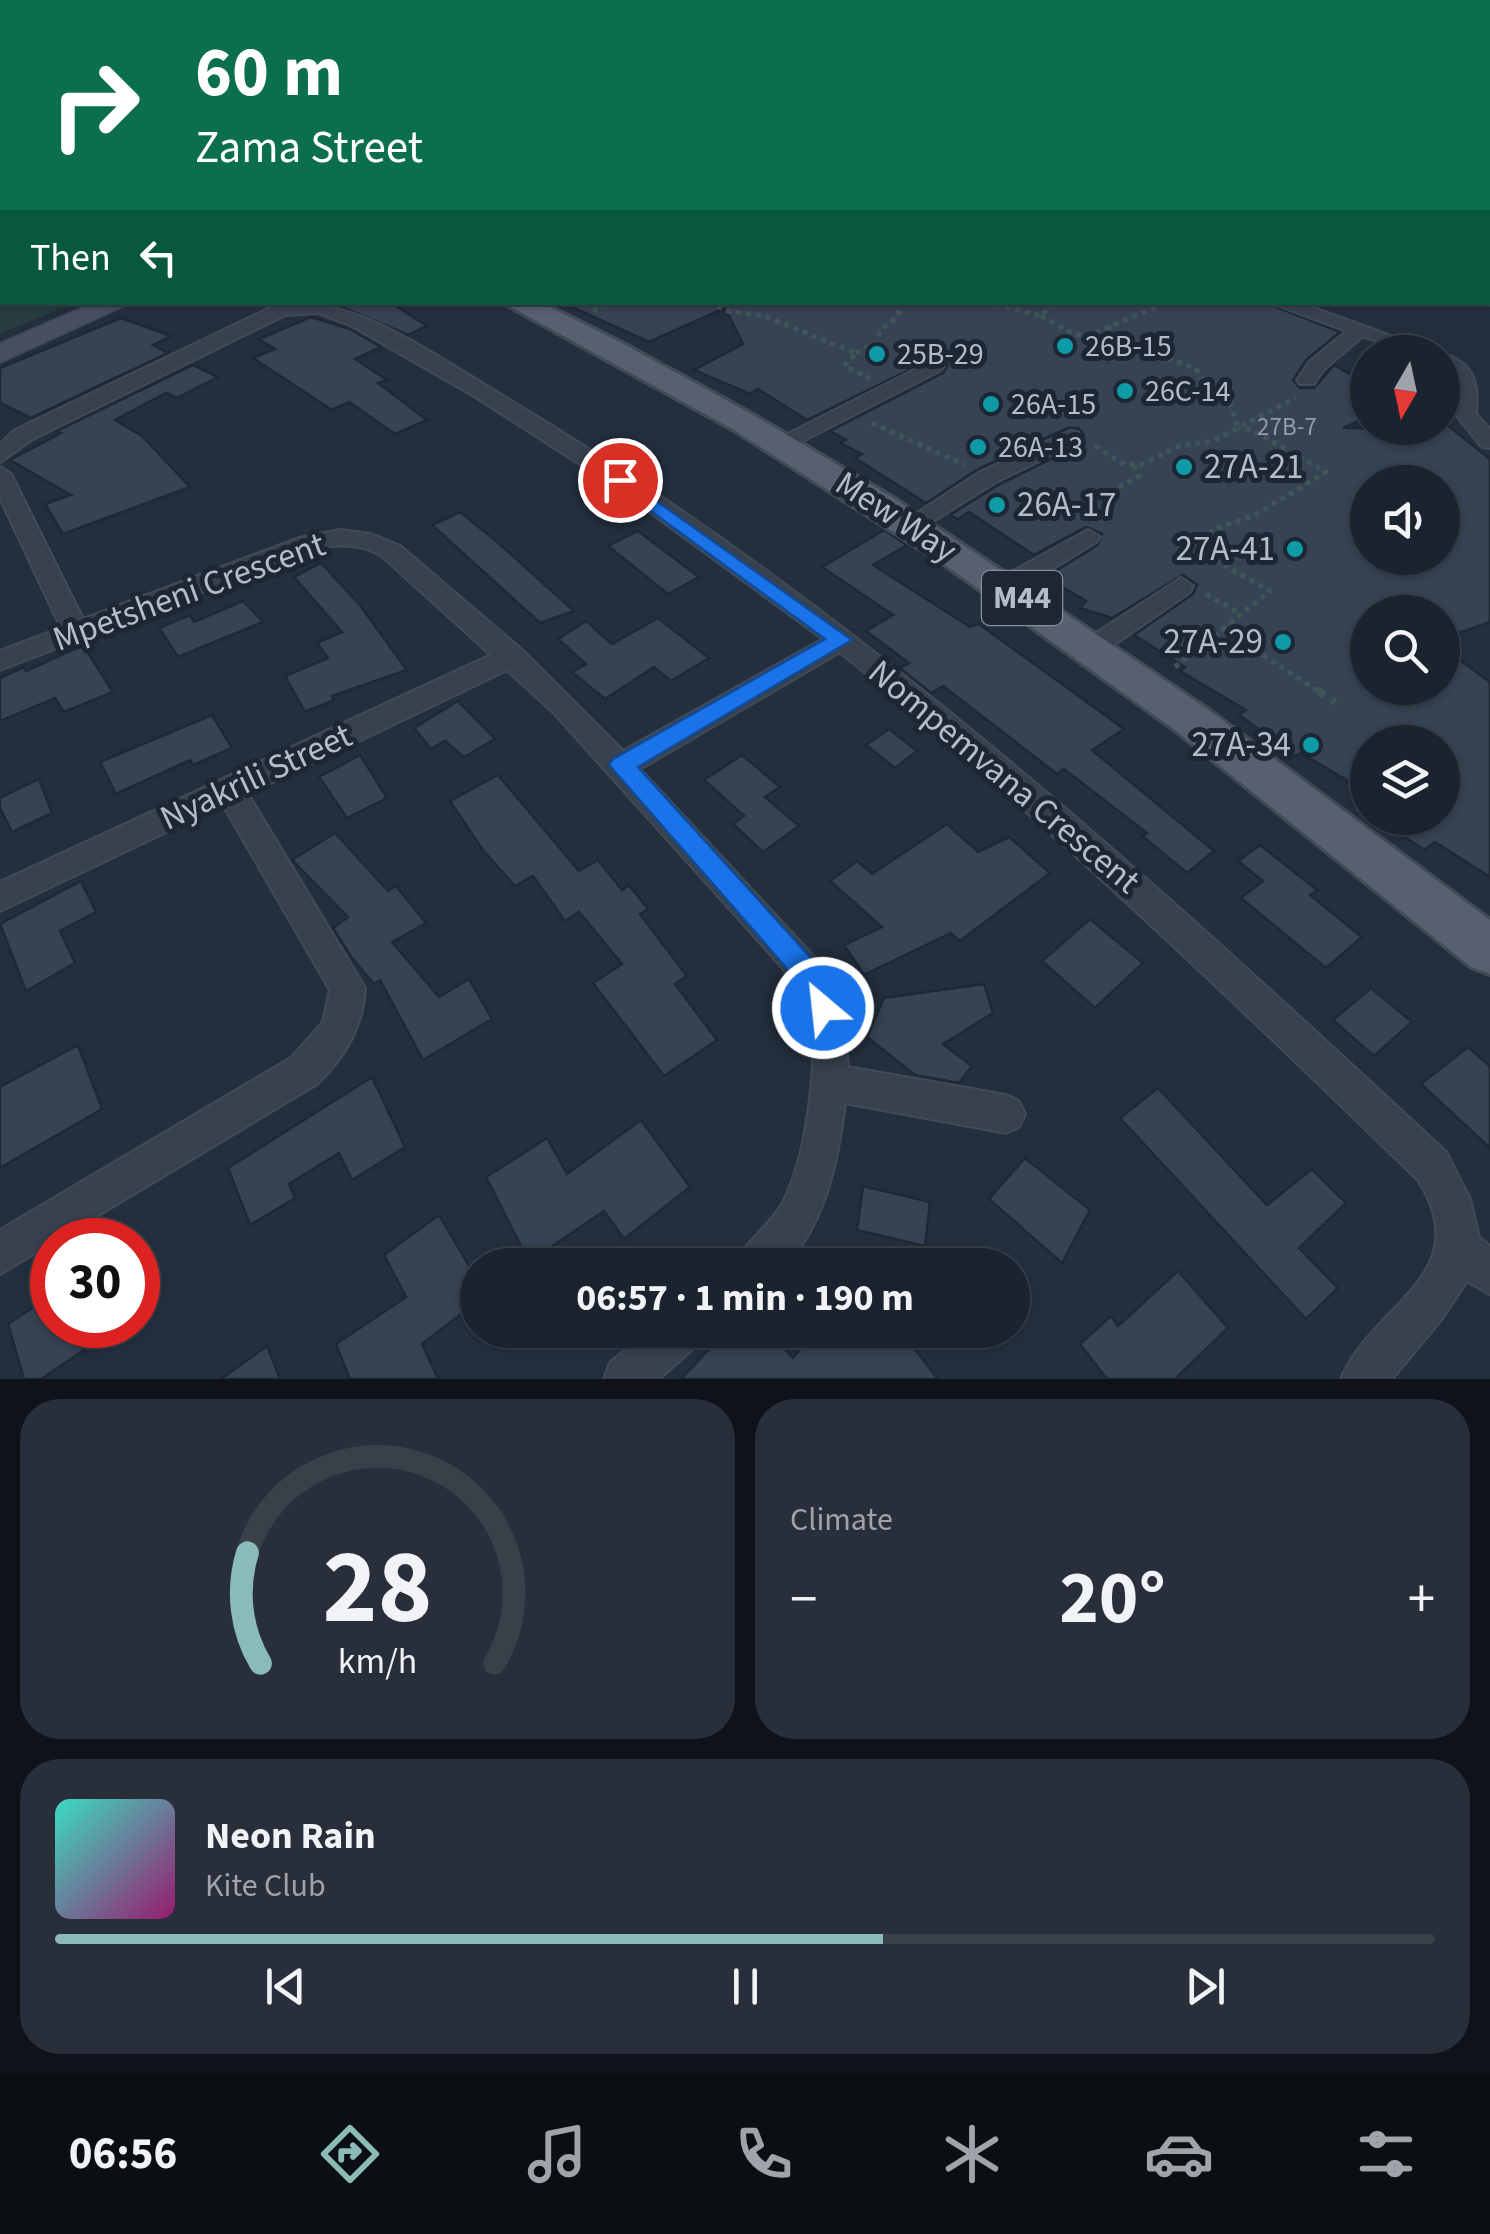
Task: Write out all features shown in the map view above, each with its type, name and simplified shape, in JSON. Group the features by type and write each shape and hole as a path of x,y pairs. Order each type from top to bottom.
{"main road":[{"name":"Mew Way","path":"522,305 635,358 781,444 1004,586 1094,647 1352,840 1490,951"}],"street":[{"path":"0,354 112,305"},
{"path":"1286,305 1377,335"},
{"name":"Nompemvana Crescent","path":"0,456 23,435 280,310 319,307 466,382 679,519 841,640 1017,783 1196,941 1432,1166 1453,1208 1457,1246"},
{"path":"1306,380 1316,366 1360,329"},
{"path":"781,444 934,366"},
{"path":"1460,378 1469,386 1466,415 1490,442"},
{"path":"911,526 988,477 1070,437"},
{"path":"0,474 76,632"},
{"name":"Mpetsheni Crescent","path":"0,661 307,543 347,536 379,542 391,551 512,656 622,765 812,980 828,1026 830,1082 802,1206 774,1248"},
{"path":"1004,586 1088,537"},
{"path":"1094,647 1182,586"},
{"path":"622,765 841,640"},
{"name":"Nyakrili Street","path":"0,897 512,656"},
{"path":"0,1253 304,1071 321,1057 343,1024 348,988 230,790"},
{"path":"830,1082 1006,1114"},
{"path":"1363,1379 1442,1282 1454,1262 1457,1246 1490,1272"},
{"path":"626,1379 661,1348"}],"path":[{"path":"768,0 785,0"},
{"path":"716,305 764,316 856,352"},
{"path":"844,366 856,352 877,343 880,331 898,316 899,305"},
{"path":"998,305 1042,316 1076,335 1088,336 1108,327 1119,328 1162,305"},
{"path":"1042,316 1053,305"},
{"path":"1108,327 1126,338 1132,347 1196,368 1205,389 1231,405 1238,428"},
{"path":"1070,437 1084,440 1121,463 1134,465 1178,446 1208,443 1274,406 1306,394 1306,380"},
{"path":"845,412 988,477"},
{"path":"1169,671 1270,591 1194,545 1218,528 1255,516 1326,472 1252,430 1238,428"},
{"path":"1088,537 1079,517 1098,499 1139,476 1134,465"},
{"path":"1182,586 1196,588 1239,612"},
{"path":"1221,628 1335,702"}],"green space":[{"path":"0,305 69,305 0,334"}],"building":[{"path":"395,305 427,326 408,335 339,306"},
{"path":"568,305 1272,305 1340,332 1307,359 1293,380 1300,388 1314,388 1334,365 1350,374 1350,425 1343,428 1350,428 1350,445 1460,445 1460,435 1490,459 1490,622 1460,633 1460,595 1350,595 1350,705 1460,705 1460,660 1490,682 1490,877 1435,842 1425,850 1401,835 1460,835 1460,725 1350,725 1350,782 1301,753 1295,756 1239,715 1246,710 1180,671 1185,667 1134,635 1193,594 1197,585 1183,575 1112,618 1080,608 1086,601 1046,577 1098,545 1102,534 1086,527 1034,555 969,512 958,519 950,515 998,485 1080,445 1084,435 1078,428 1068,428 978,469 926,503 855,458 862,454 840,443 846,440 830,431 943,373 948,365 936,357 807,420 758,389 750,394 694,370 743,344 725,308 649,342"},
{"path":"311,317 350,329 381,347 355,359 387,380 378,383 427,420 395,434 349,402 332,410 253,358 275,349 259,339"},
{"path":"121,318 171,336 153,345 168,353 31,418 0,403 0,368"},
{"path":"193,365 218,377 177,398 166,393 115,420 142,436 190,487 63,534 45,504 71,495 10,460 61,433 57,431"},
{"path":"460,512 574,611 540,623 432,525"},
{"path":"884,530 907,545 873,565 970,627 979,624 1124,729 1092,750 1214,851 1187,873 1142,836 1147,833 1064,769 1057,774 943,686 931,693 900,668 909,663 866,631 893,615 822,567"},
{"path":"638,531 699,577 668,594 608,546"},
{"path":"321,563 359,604 407,670 332,696 334,700 305,712 285,676 328,658 317,643 342,632 294,577"},
{"path":"243,601 263,622 178,657 159,628 190,615 194,622"},
{"path":"658,618 709,658 671,681 654,667 605,699 572,672 586,664 558,639 586,621 612,644"},
{"path":"83,645 113,692 64,712 55,698 0,721 0,678 24,667 26,671"},
{"path":"458,701 495,739 464,757 445,741 431,749 414,728"},
{"path":"212,715 232,748 193,765 190,760 116,794 100,762"},
{"path":"889,729 917,751 895,768 866,745"},
{"path":"360,755 387,798 347,818 319,777"},
{"path":"742,755 780,787 765,797 799,826 763,852 733,824 744,816 704,780"},
{"path":"498,775 579,871 598,860 622,890 629,885 648,909 640,914 687,976 675,984 717,1040 664,1076 593,983 622,964 579,912 565,921 533,876 515,886 482,849 450,801"},
{"path":"39,779 52,813 12,832 0,808 0,798"},
{"path":"947,824 978,852 1009,837 1050,873 960,941 951,933 864,975 844,945 882,927 830,881 857,861 872,874"},
{"path":"335,833 388,891 396,886 426,923 392,942 439,997 469,979 492,1019 423,1060 380,980 374,984 333,928 348,917 292,860"},
{"path":"1260,845 1317,890 1310,895 1362,937 1326,968 1241,898 1263,881 1238,861"},
{"path":"81,881 96,912 60,931 75,963 26,991 0,924"},
{"path":"1090,919 1143,963 1095,1008 1042,961"},
{"path":"984,984 993,1013 943,1044 972,1066 959,1083 915,1075 867,1037 884,998"},
{"path":"1371,988 1412,1022 1374,1056 1333,1020"},
{"path":"78,1045 102,1109 0,1168 0,1087"},
{"path":"1468,1047 1490,1066 1490,1148 1421,1084"},
{"path":"372,1077 405,1147 352,1180 339,1153 289,1184 295,1198 250,1225 228,1168"},
{"path":"1158,1088 1267,1205 1312,1169 1346,1203 1299,1248 1338,1288 1306,1319 1120,1118"},
{"path":"641,1120 690,1187 624,1239 604,1211 550,1248 522,1248 486,1177 547,1138 567,1174"},
{"path":"1025,1158 1090,1210 1062,1263 989,1199"},
{"path":"863,1186 930,1202 925,1246 857,1230"},
{"path":"439,1215 460,1251 460,1315 422,1344 438,1379 350,1379 336,1344 406,1297 384,1255"},
{"path":"1178,1271 1228,1328 1175,1379 1107,1379 1080,1344 1111,1316 1118,1326"},
{"path":"30,1310 30,1348 87,1348 41,1379 24,1379 8,1324"},
{"path":"267,1346 280,1379 221,1379"},
{"path":"710,1348 784,1348 793,1358 802,1348 914,1348 938,1379 681,1379"}],"place":[{"name":"26B-15","path":"1065,346"},
{"name":"25B-29","path":"877,354"},
{"name":"26C-14","path":"1125,391"},
{"name":"26A-15","path":"991,404"},
{"name":"26A-13","path":"978,447"},
{"name":"27A-21","path":"1184,467"},
{"name":"26A-17","path":"997,505"},
{"name":"27A-41","path":"1295,549"},
{"name":"27A-29","path":"1283,642"},
{"name":"27A-34","path":"1311,745"}],"route":[{"path":"620,480 679,519 841,640 622,765 793,956 812,980 823,1008"}]}
